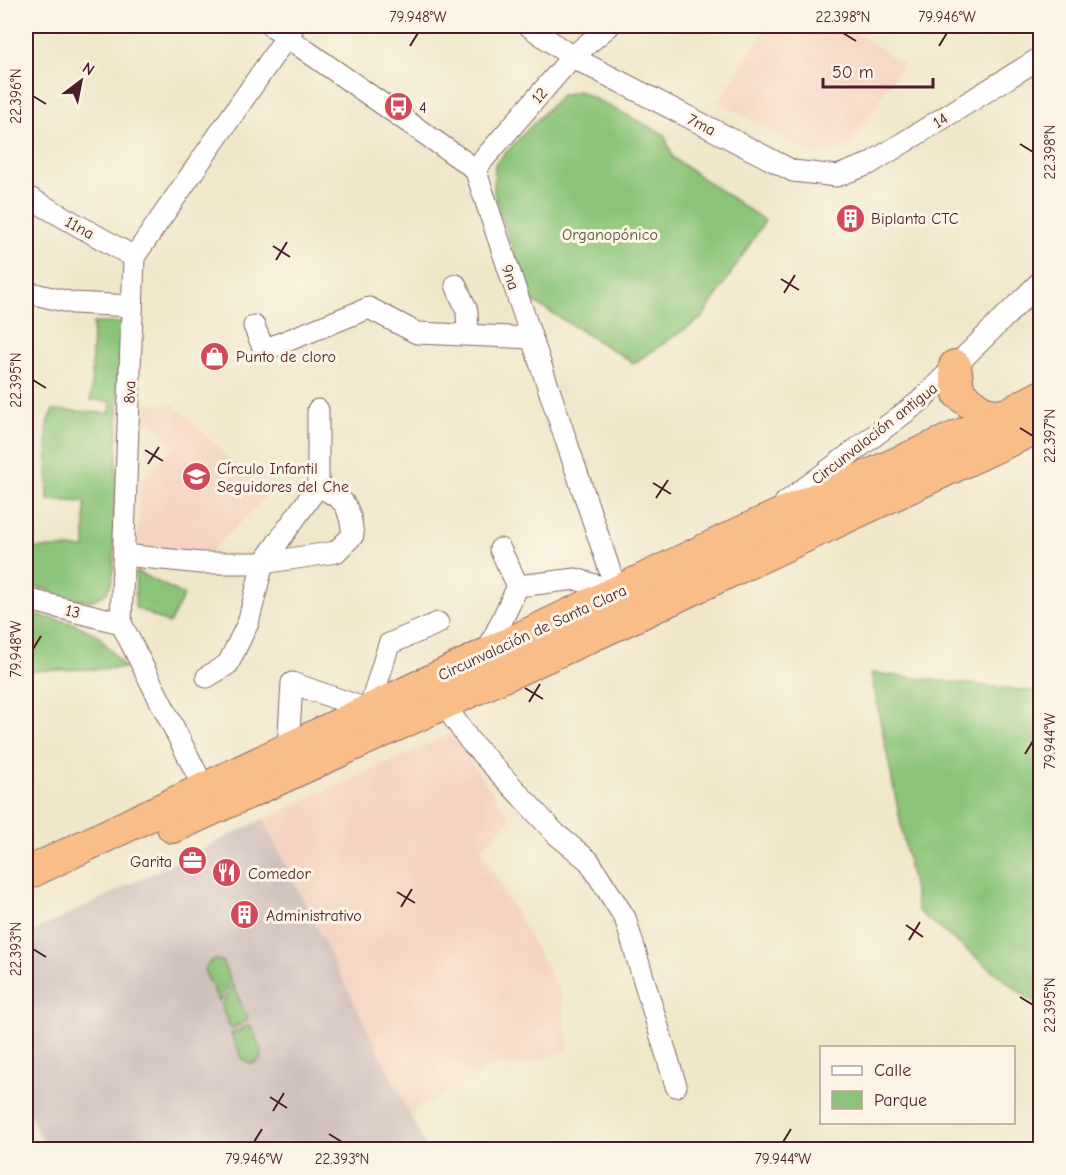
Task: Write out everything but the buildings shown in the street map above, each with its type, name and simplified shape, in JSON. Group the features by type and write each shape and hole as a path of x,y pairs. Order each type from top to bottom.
{"highway":[{"path":"955,366 959,394 984,413 1004,416"},
{"name":"Circunvalación de Santa Clara","path":"26,894 444,704 622,606 753,527 1004,416 1041,397"},
{"name":"Circunvalación de Santa Clara","path":"26,874 486,654 622,606 1041,426"}],"street":[{"name":"7ma","path":"529,26 572,57 793,171 837,176"},
{"name":"12","path":"475,169 572,57 609,26"},
{"path":"134,257 284,29 475,169"},
{"name":"14","path":"837,176 869,164 1041,58"},
{"name":"9na","path":"475,169 622,606"},
{"name":"11na","path":"26,196 134,257"},
{"name":"8va","path":"134,257 121,622 204,788"},
{"name":"Circunvalación antigua","path":"753,527 918,402 1041,282"},
{"path":"456,285 467,311 468,335"},
{"path":"26,292 73,303 132,306"},
{"path":"254,326 264,350 369,308 417,333 532,338"},
{"path":"207,677 228,664 248,623 263,563 318,486 318,410"},
{"path":"124,555 201,563 263,563 336,552 353,535 350,513 340,498 318,486"},
{"path":"500,549 518,586"},
{"path":"518,586 576,579 622,606"},
{"path":"486,654 518,586"},
{"name":"13","path":"26,599 121,622"},
{"path":"288,749 292,683 369,710 389,644 438,623"},
{"path":"444,704 469,740 556,834 590,861 625,918 676,1086"}],"shaded area":[{"path":"767,26 845,26 903,64 847,150 817,156 718,102"},
{"name":"Círculo Infantil Seguidores del Che","path":"143,403 174,404 267,496 210,552 137,548 140,481 174,447 142,415"},
{"path":"451,734 511,819 481,849 560,992 570,1050 520,1066 498,1064 409,1114 263,819"},
{"path":"263,819 427,1149 46,1149 26,1107 26,935"}],"green space":[{"name":"Organopónico","path":"579,91 664,134 673,158 765,221 702,318 634,363 529,299 494,193 495,164 561,95"},
{"path":"93,323 121,323 113,578 107,593 91,601 74,599 26,584 26,548 85,548 85,502 48,500 47,423 53,410 110,413 111,401 91,400"},
{"path":"136,571 184,595 169,624 135,607"},
{"path":"26,613 72,623 98,635 125,668 26,671"},
{"path":"871,673 1040,692 1040,1008 918,911"},
{"path":"212,960 222,961 231,982 219,1001 204,970"},
{"path":"233,985 248,1020 231,1029 221,1006"},
{"path":"250,1025 262,1053 260,1060 252,1064 243,1060 231,1034"}],"place":[{"name":"4","path":"398,107"},
{"name":"Biplanta CTC","path":"850,218"},
{"name":"Punto de cloro","path":"215,356"},
{"name":"Círculo Infantil Seguidores del Che","path":"196,477"},
{"name":"Garita","path":"193,861"},
{"name":"Comedor","path":"227,873"},
{"name":"Administrativo","path":"245,915"}]}
